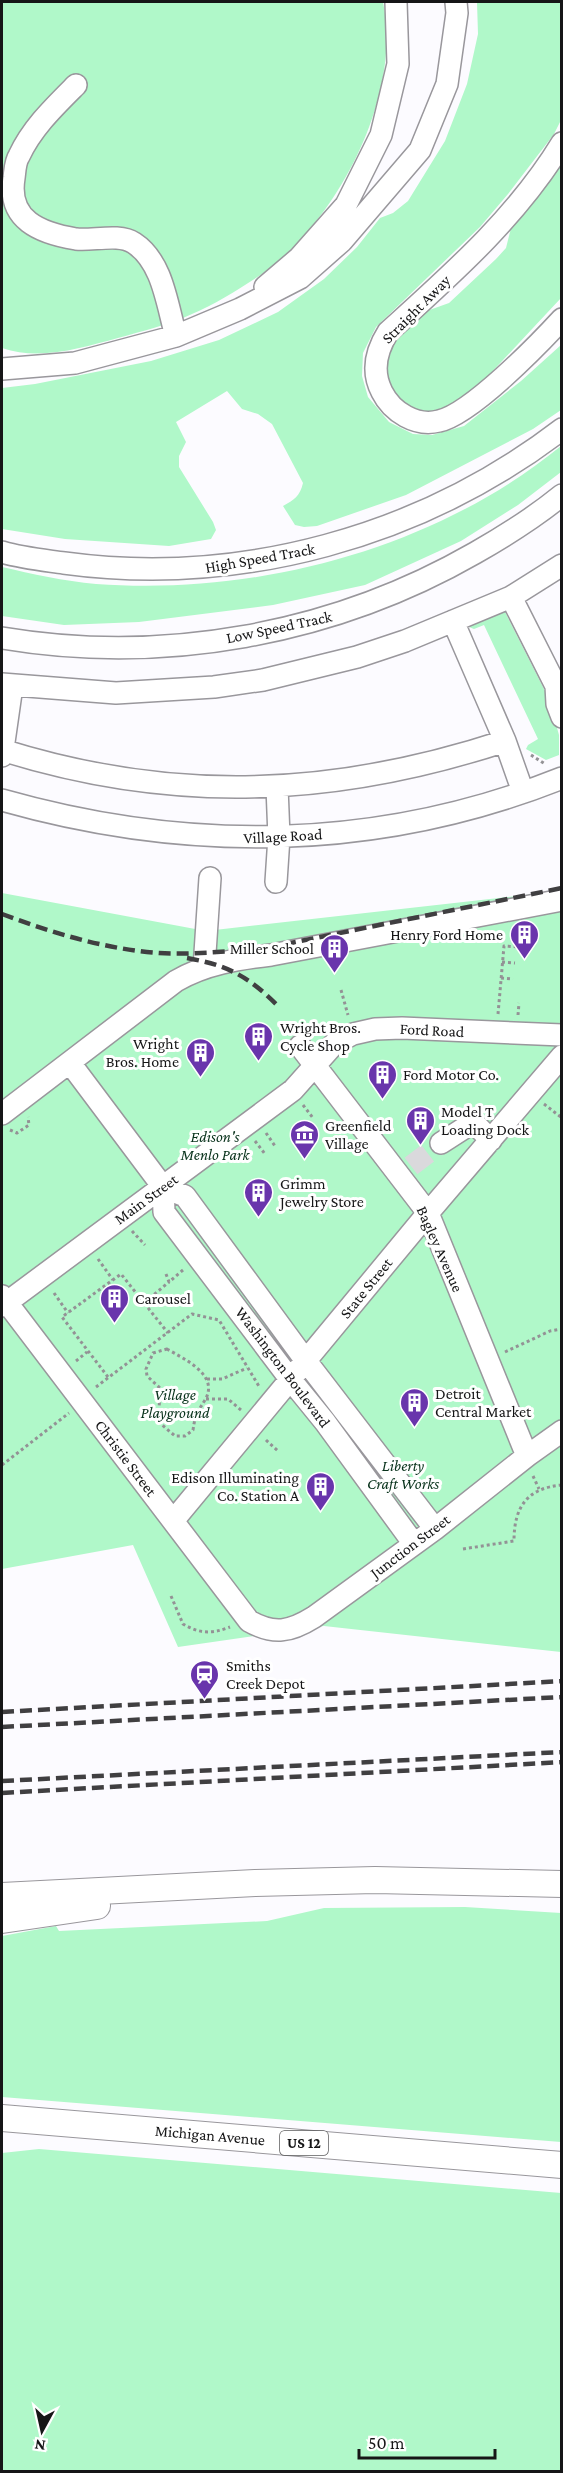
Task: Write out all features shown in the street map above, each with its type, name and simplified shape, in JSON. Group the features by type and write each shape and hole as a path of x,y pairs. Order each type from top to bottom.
{"main road":[{"path":"2,1896 255,1883 375,1880 561,1884"},
{"path":"2,1920 255,1883"},
{"name":"Michigan Avenue","path":"2,2118 561,2165"},
{"path":"2,2132 47,2121"}],"street":[{"path":"240,309 299,258 346,205 381,135 398,64 396,2"},
{"path":"2,369 75,363 176,336 240,309 300,278 364,218 420,150 447,84 457,14 456,2"},
{"path":"75,85 43,118 18,157 12,193 23,219 48,234 79,239 114,238 132,241 148,254 160,278 176,336"},
{"name":"Straight Away","path":"561,143 547,167 496,231 388,332 378,347 375,366 377,383 385,399 399,412 416,421 438,422 456,415 472,403 526,356 561,319"},
{"name":"High Speed Track","path":"2,552 104,568 201,569 299,554 397,523 488,480 532,452 561,429"},
{"name":"Low Speed Track","path":"2,638 45,646 107,649 179,645 249,636 321,620 386,597 443,571 499,539 561,495"},
{"path":"505,741 453,759 395,772 340,781 226,789 115,778 61,768 2,752 7,685 116,693 164,691 243,683 310,670 405,641 511,597 561,565"},
{"path":"511,597 560,686 557,704 561,717"},
{"path":"453,621 505,741 523,792"},
{"name":"Village Road","path":"2,800 119,827 208,837 279,837 356,831 403,823 482,805 561,778"},
{"path":"276,882 279,837 277,787"},
{"path":"204,968 210,878"},
{"path":"2,1114 176,981 193,971 242,958 271,955 561,900"},
{"name":"Ford Road","path":"314,1065 334,1044 353,1034 375,1029 402,1028 561,1035"},
{"name":"Bagley Avenue","path":"300,1046 405,1171 428,1212 527,1456"},
{"name":"State Street","path":"173,1521 428,1212 561,1056"},
{"name":"Washington Boulevard","path":"70,1063 164,1187 185,1196 306,1361 435,1529"},
{"name":"Main Street","path":"3,1301 164,1187 293,1090 314,1065"},
{"path":"441,1143 469,1125 478,1127 491,1140"},
{"name":"Washington Boulevard","path":"164,1187 164,1212 290,1380 325,1422 414,1544"},
{"name":"Christie Street","path":"3,1301 87,1397 173,1521 249,1621"},
{"name":"Junction Street","path":"249,1621 264,1629 280,1630 299,1626 435,1529 561,1431"}],"path":[{"path":"527,753 545,764"},
{"path":"496,1033 504,946 521,947"},
{"path":"502,962 515,963"},
{"path":"501,978 513,979"},
{"path":"341,990 353,1034"},
{"path":"131,1230 145,1245"},
{"path":"96,1256 113,1280"},
{"path":"145,1302 185,1269"},
{"path":"108,1377 62,1317 121,1274 168,1333"},
{"path":"166,1274 169,1282"},
{"path":"52,1290 68,1313"},
{"path":"2,1465 87,1397 108,1377 192,1314 219,1320 264,1395"},
{"path":"498,1354 550,1331 561,1329"},
{"path":"167,1349 205,1375 207,1379 209,1387 205,1399 196,1410 193,1430 184,1436 175,1436 161,1424 159,1407 161,1389 147,1376 146,1368 153,1353 167,1349"},
{"path":"207,1379 222,1379 247,1368"},
{"path":"205,1399 228,1400 248,1414"},
{"path":"260,1435 278,1450"},
{"path":"463,1549 514,1541 516,1519 529,1495 544,1487 561,1485"},
{"path":"171,1596 183,1624 197,1632 214,1633 249,1621"}],"green space":[{"path":"2,2 383,2 387,38 383,77 373,116 358,154 338,191 314,224 288,253 259,276 209,306 155,328 60,352 16,352 2,348"},
{"path":"477,2 561,2 561,120 554,134 480,227 376,327 363,353 362,376 368,397 389,422 413,434 432,435 464,426 521,381 561,345 561,410 533,429 406,495 317,526 304,527 295,525 283,506 296,497 303,483 272,424 258,414 242,409 227,391 176,422 186,442 179,456 179,467 213,522 216,530 211,539 169,546 65,539 2,529 2,388 35,384 151,361 219,340 278,312 324,279 357,247 380,218 393,213 408,201 445,141 467,84 478,34"},
{"path":"561,162 561,298 489,375 459,401 441,411 416,411 401,403 388,386 384,366 392,342 421,313 449,303 496,259 506,248 511,228"},
{"path":"561,446 561,472 518,505 461,541 365,585 273,605 139,622 64,625 2,616 2,567 84,583 157,586 219,582 281,573 342,558 401,538 458,513 511,482"},
{"path":"503,608 546,693 546,701 550,703 559,735 559,755 546,760 526,749 538,739 484,625 474,629 469,627 469,624"},
{"name":"Edison's Menlo Park","path":"561,891 561,1652 324,1626 178,1647 133,1545 2,1569 2,893 206,931"},
{"path":"465,1907 561,1913 561,2142 2,2097 2,1936 56,1926 59,1931 267,1921 324,1908"},
{"path":"39,2149 561,2193 561,2471 2,2471 2,2153"}],"tunnel":[{"path":"411,1166 441,1143"}],"railway":[{"path":"2,914 59,934 99,944 159,953 195,953 256,950 562,888"},
{"path":"187,958 214,964 236,973 256,986 277,1005"},
{"path":"2,1712 562,1681"},
{"path":"2,1727 562,1697"},
{"path":"2,1781 562,1752"},
{"path":"2,1793 562,1762"}],"place":[{"name":"Henry Ford Home","path":"524,960"},
{"name":"Miller School","path":"335,974"},
{"name":"Wright Bros. Cycle Shop","path":"259,1062"},
{"name":"Wright Bros. Home","path":"200,1078"},
{"name":"Ford Motor Co.","path":"382,1100"},
{"name":"Model T Loading Dock","path":"420,1146"},
{"name":"Greenfield Village","path":"304,1160"},
{"name":"Grimm Jewelry Store","path":"259,1218"},
{"name":"Carousel","path":"114,1324"},
{"name":"Detroit Central Market","path":"414,1428"},
{"name":"Edison Illuminating Co. Station A","path":"320,1512"},
{"name":"Smiths Creek Depot","path":"205,1700"}],"park label":[{"name":"Village Playground","path":"175,1403"},
{"name":"Liberty Craft Works","path":"403,1474"}]}
